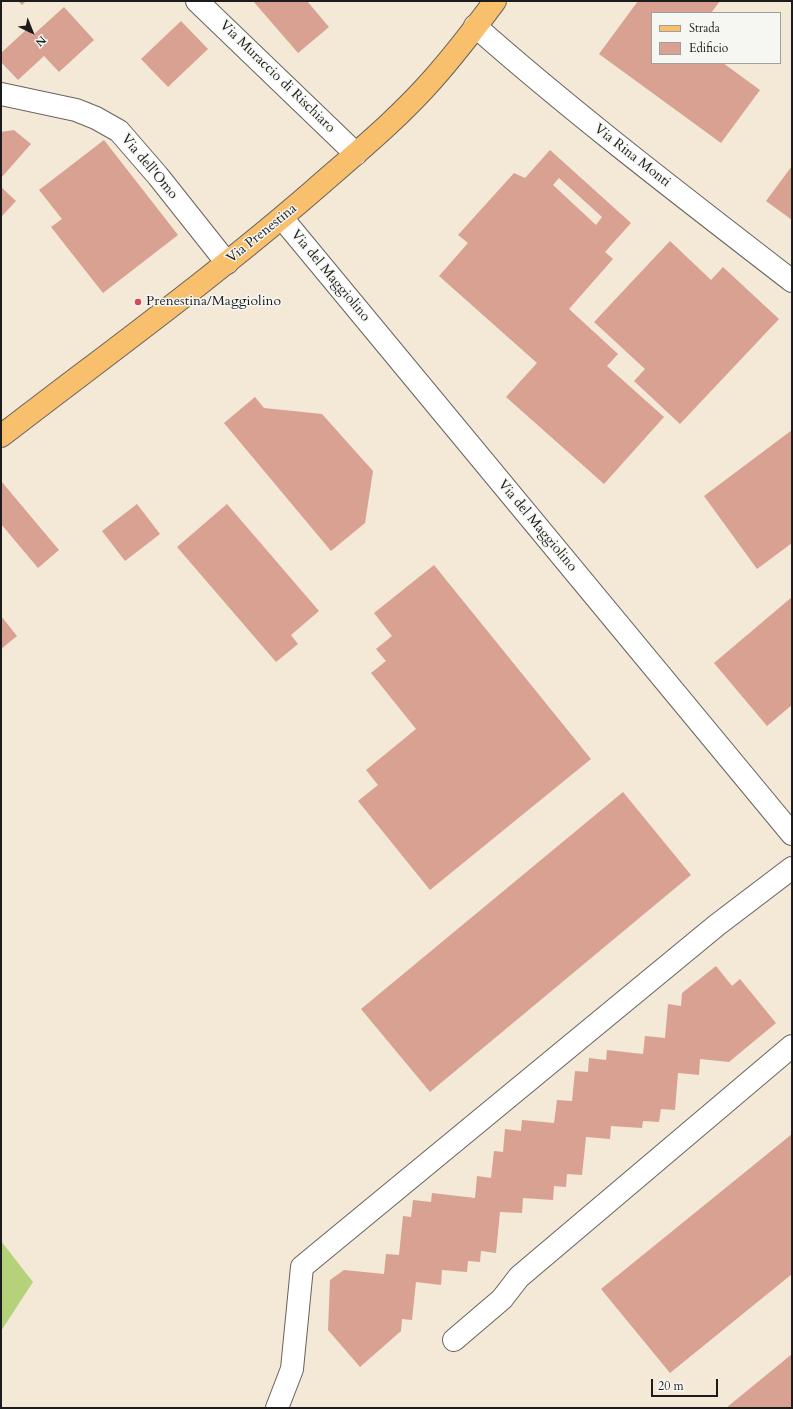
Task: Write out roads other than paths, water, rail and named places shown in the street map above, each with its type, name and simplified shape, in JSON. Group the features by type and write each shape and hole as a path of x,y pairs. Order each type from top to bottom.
{"main road":[{"name":"Via Prenestina","path":"1,436 227,262 282,218 356,154 384,129 422,91 454,55 495,1"}],"street":[{"name":"Via Muraccio di Rischiaro","path":"196,1 356,154"},
{"name":"Via Rina Monti","path":"475,26 601,132 792,281"},
{"name":"Via dell'Omo","path":"1,94 76,110 107,123 119,131 158,176 227,262"},
{"name":"Via del Maggiolino","path":"282,218 792,834"},
{"path":"277,1408 292,1369 302,1266 717,925 792,868"},
{"path":"454,1340 502,1299 519,1277 792,1046"}],"place":[{"name":"Prenestina/Maggiolino","path":"138,302"}]}
